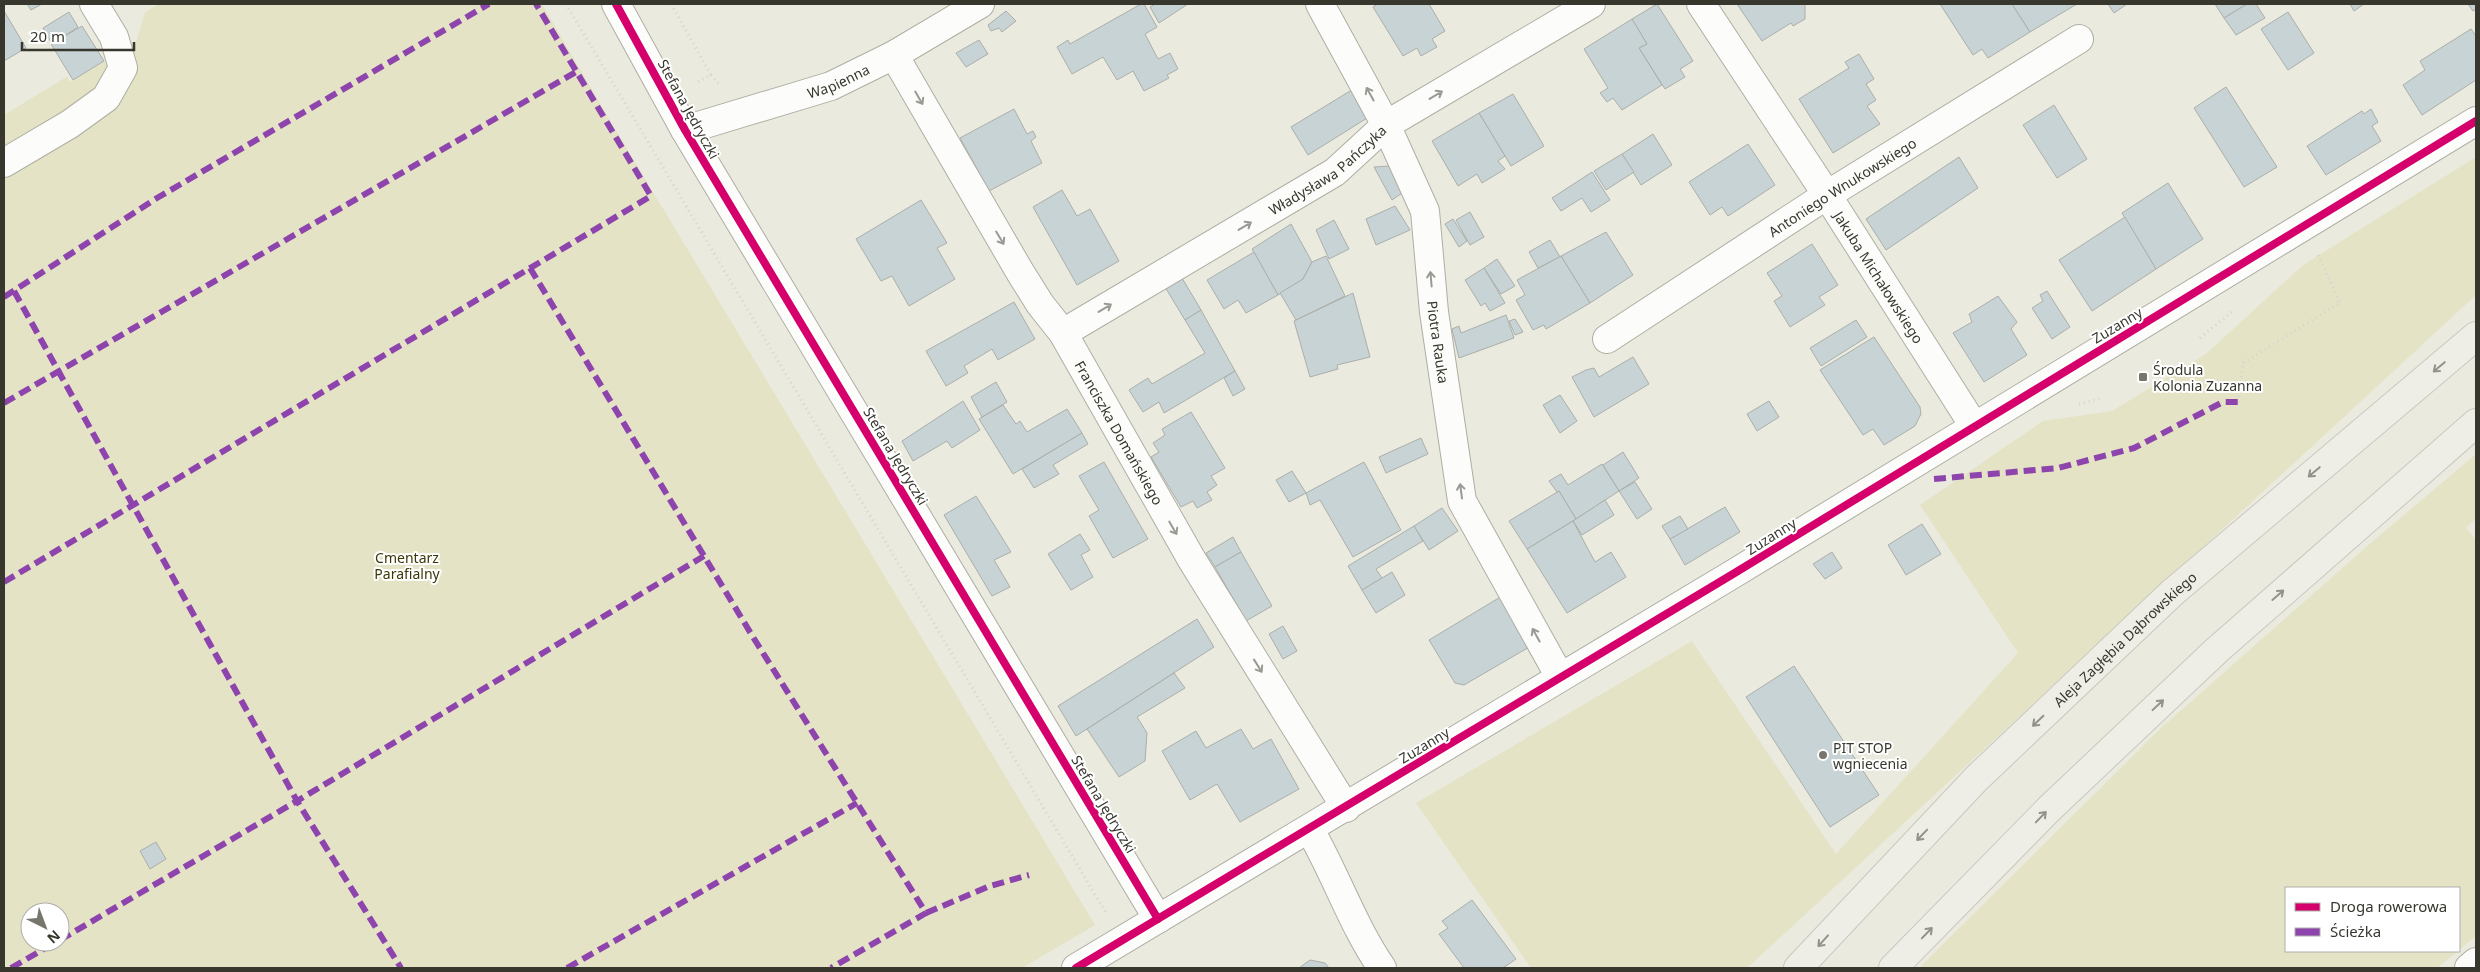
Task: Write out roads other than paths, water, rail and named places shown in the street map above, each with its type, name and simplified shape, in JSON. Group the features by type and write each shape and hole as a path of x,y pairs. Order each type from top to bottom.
{"main road":[{"name":"Aleja Zagłębia Dąbrowskiego","path":"1798,968 1978,778 2172,593 2476,336"},
{"path":"1893,968 2050,808 2216,650 2476,423"}],"street":[{"path":"4,163 70,124 106,98 111,90 123,68 114,37 94,4"},
{"name":"Stefana Jędryczki","path":"616,4 685,130 1158,919"},
{"name":"Wapienna","path":"685,130 831,86 894,56 980,4"},
{"name":"Piotra Rauka","path":"1320,4 1386,125 1425,211 1434,312 1462,501 1560,677"},
{"name":"Władysława Pańczyka","path":"1063,333 1335,172 1386,125 1591,4"},
{"name":"Jakuba Michałowskiego","path":"1701,4 1974,426"},
{"name":"Antoniego Wnukowskiego","path":"1607,338 1826,195 2078,39"},
{"name":"Franciszka Domańskiego","path":"894,56 1020,272 1040,304 1063,333 1192,560 1346,808"},
{"name":"Zuzanny","path":"1076,968 1310,830 1733,574 2476,120"},
{"path":"1310,830 1326,858 1372,953 1382,968"},
{"path":"2469,968 2476,962"}],"place":[{"name":"Środula Kolonia Zuzanna","path":"2143,377"},
{"name":"PIT STOP wgniecenia","path":"1823,755"}],"park label":[{"name":"Cmentarz Parafialny","path":"407,566"}]}
